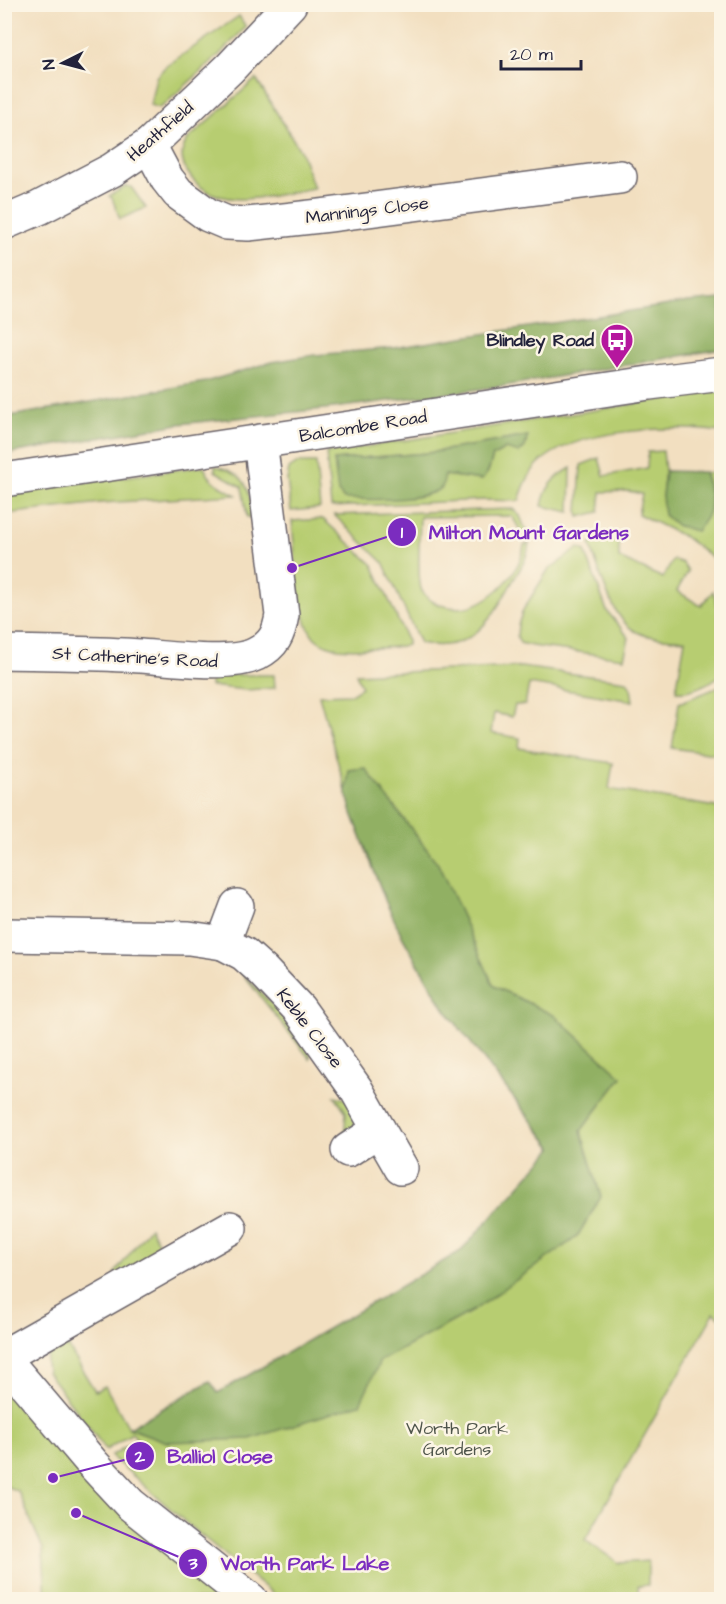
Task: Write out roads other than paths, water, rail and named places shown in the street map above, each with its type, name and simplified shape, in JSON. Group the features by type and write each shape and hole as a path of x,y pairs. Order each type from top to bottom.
{"street":[{"name":"Heathfield","path":"4,223 39,208 112,170 148,145 230,68 290,4"},
{"name":"Mannings Close","path":"148,145 167,179 178,193 208,215 227,223 248,224 317,216 620,177"},
{"name":"Balcombe Road","path":"4,480 637,384 722,374"},
{"name":"St Catherine's Road","path":"4,652 124,655 229,662 254,655 273,644 280,631 282,615 260,441"},
{"path":"223,943 237,906"},
{"name":"Keble Close","path":"4,935 189,938 223,943 244,954 299,1009 356,1089 401,1168"},
{"path":"348,1150 379,1130"},
{"path":"230,1228 4,1358 81,1450 130,1504 251,1599"}],"place":[{"name":"Blindley Road","path":"617,369"},
{"name":"Milton Mount Gardens","path":"292,568"},
{"name":"Balliol Close","path":"53,1478"},
{"name":"Worth Park Lake","path":"76,1513"}],"park label":[{"name":"Worth Park Gardens","path":"457,1438"}]}
